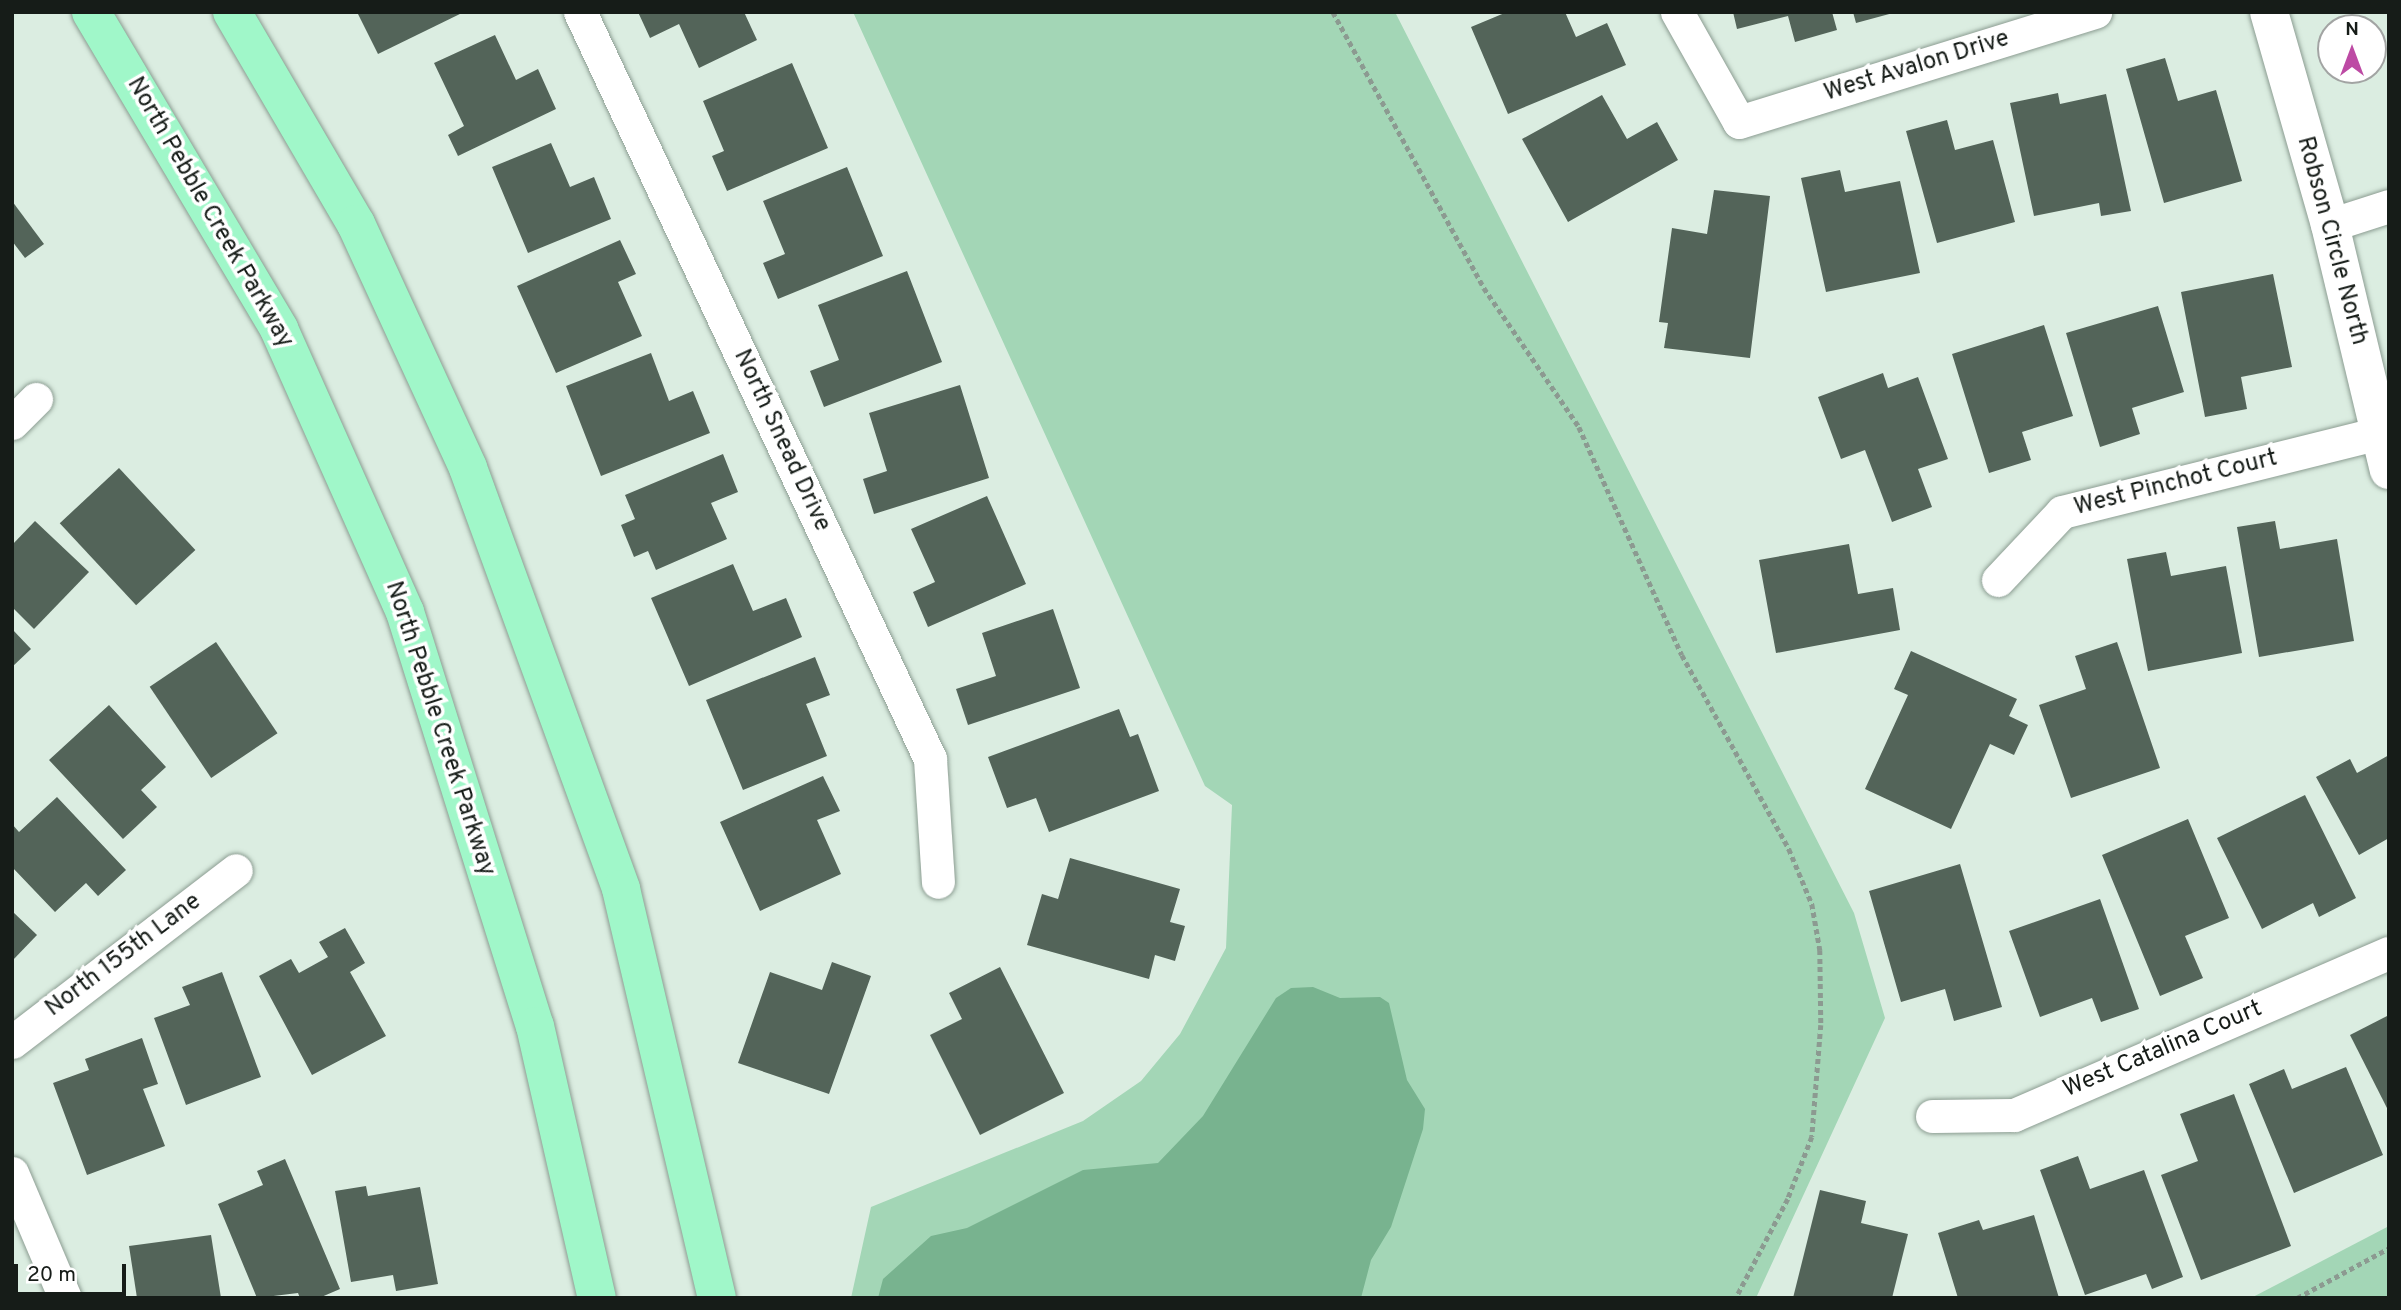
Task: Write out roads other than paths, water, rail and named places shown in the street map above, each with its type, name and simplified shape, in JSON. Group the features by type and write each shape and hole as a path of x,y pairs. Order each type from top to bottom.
{"main road":[{"name":"North Pebble Creek Parkway","path":"91,12 279,329 405,612 535,1026 597,1298"},
{"path":"232,12 356,224 468,468 621,889 717,1298"}],"street":[{"name":"North Snead Drive","path":"580,12 930,759 938,882"},
{"name":"West Avalon Drive","path":"1677,12 1739,122 2095,12"},
{"name":"Robson Circle North","path":"2269,12 2329,225 2389,470"},
{"path":"2329,225 2389,206"},
{"path":"12,423 36,399"},
{"name":"West Pinchot Court","path":"1998,580 2062,512 2379,433"},
{"name":"North 155th Lane","path":"12,1042 236,870"},
{"name":"West Catalina Court","path":"1932,1116 2014,1115 2389,953"},
{"path":"12,1173 65,1298"}]}
